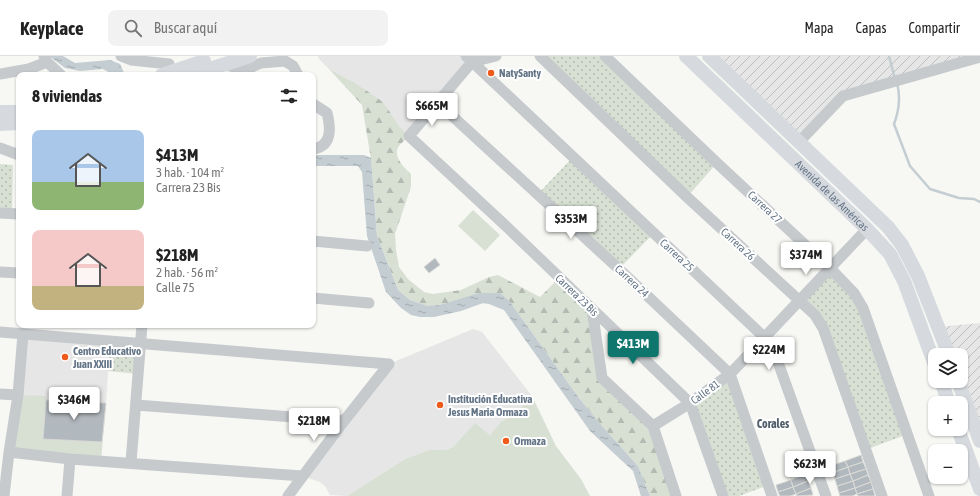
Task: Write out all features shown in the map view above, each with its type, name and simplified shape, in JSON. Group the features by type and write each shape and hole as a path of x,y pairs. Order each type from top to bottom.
{"main road":[{"path":"165,69 250,56"},
{"name":"Avenida de las Américas","path":"686,56 867,229 890,254 904,281 929,348"},
{"path":"698,56 784,137 799,142"},
{"name":"Avenida de las Américas","path":"709,56 888,227 902,245 918,276 946,348"},
{"path":"197,72 220,60"},
{"path":"0,112 16,112"},
{"path":"0,124 16,123"},
{"path":"961,388 980,441"},
{"path":"961,436 980,489"}],"street":[{"path":"121,56 131,60 148,59 165,69"},
{"path":"438,102 469,59 496,56"},
{"name":"Carrera 26","path":"540,56 687,197 815,316 822,328 882,496"},
{"name":"Carrera 27","path":"605,56 830,268 854,293 863,308 929,496"},
{"path":"799,142 844,96 980,57"},
{"path":"0,74 29,69 45,59 58,72"},
{"name":"Carrera 25","path":"469,59 765,338 774,351 826,496"},
{"path":"220,60 245,70 261,64 284,61 293,66 296,72"},
{"name":"Carrera 23 Bis","path":"438,102 409,136 508,228 690,404 723,496"},
{"name":"Carrera 24","path":"438,102 730,374 772,496"},
{"path":"316,106 327,114 330,128 327,142 321,148 316,149"},
{"path":"0,148 16,154"},
{"path":"0,213 16,214"},
{"name":"Calle 81","path":"653,426 690,404 730,374 867,229"},
{"path":"316,241 367,246"},
{"path":"0,272 16,273"},
{"path":"316,298 369,303"},
{"path":"592,309 602,378 653,426 676,496"},
{"path":"131,462 142,328"},
{"path":"0,332 389,364 288,496"},
{"path":"4,496 18,395 23,334"},
{"path":"0,394 18,395"},
{"path":"136,405 344,421"},
{"path":"9,452 70,459 131,462 302,476"},
{"path":"67,496 70,459"}],"shaded area":[{"path":"318,56 466,56 472,62 409,136 400,127 383,102 357,84 329,69"},
{"path":"709,56 980,56 844,96 799,142"},
{"path":"980,323 980,441 968,403 968,396 966,396 963,388 968,388 968,348 946,348 938,327"},
{"name":"Institución Educativa Jesus Maria Ormaza","path":"473,329 482,332 532,396 516,413 501,423 490,435 475,424 453,447 445,450 429,450 405,459 347,496 330,495 325,486 320,482 302,476 389,364"},
{"name":"Centro Educativo Juan XXIII","path":"23,334 110,342 106,403 46,400 46,397 18,395"}],"green space":[{"path":"540,56 605,56 717,163 687,197"},
{"path":"329,69 357,84 383,102 400,127 409,136 397,150 400,162 411,174 411,187 395,234 399,267 408,279 424,292 433,294 461,290 489,277 498,275 540,297 559,278 592,309 602,378 653,426 676,496 650,496 638,466 579,398 510,302 428,306 410,300 398,290 377,236 371,159 362,105"},
{"path":"573,157 654,233 619,269 538,194"},
{"path":"0,164 13,165 12,214 0,213"},
{"path":"473,210 500,235 485,251 458,226"},
{"path":"830,268 854,293 908,434 865,450 823,328 799,300"},
{"path":"110,342 141,344 138,374 108,371"},
{"path":"730,374 769,485 739,496 723,496 690,403"},
{"path":"18,395 46,396 46,400 106,403 101,461 9,452"},
{"name":"Ormaza","path":"532,396 556,446 581,479 590,496 347,496 405,459 429,450 445,450 453,447 475,423 490,435 501,422 516,413"}],"water":[{"path":"49,56 63,56 75,63 110,60 120,64 124,72 108,72 103,69 80,71 65,68"},
{"path":"316,155 364,155 371,158 377,236 398,290 410,300 428,306 440,305 479,293 500,293 510,302 579,398 638,466 650,496 641,496 633,471 590,431 504,310 483,303 461,311 434,317 420,317 411,315 401,308 386,292 367,236 362,172 358,166 316,166"}],"building":[{"path":"435,258 440,265 429,273 424,267"},
{"path":"46,400 106,403 102,442 43,439"},
{"path":"861,455 863,462 848,467 845,461"},
{"path":"845,461 848,467 832,473 830,466"},
{"path":"863,462 866,469 850,474 848,467"},
{"path":"848,467 850,474 835,479 832,473"},
{"path":"866,469 868,475 853,481 850,474"},
{"path":"806,474 808,481 793,487 791,480"},
{"path":"850,474 853,481 837,486 835,479"},
{"path":"868,475 871,482 855,488 853,481"},
{"path":"791,480 793,487 778,492 776,485"},
{"path":"808,481 811,488 796,494 793,487"},
{"path":"853,481 855,488 839,493 837,486"},
{"path":"871,482 873,489 857,494 855,488"},
{"path":"793,487 796,494 790,496 780,496 778,492"},
{"path":"811,488 813,495 797,496 796,494"},
{"path":"855,488 857,494 852,496 840,496 839,493"},
{"path":"873,489 875,496 858,496 857,494"}],"waterway":[{"path":"889,56 895,79"},
{"path":"897,83 899,104 894,124 910,166 930,189 959,198 974,199 980,202"}],"place":[{"name":"NatySanty","path":"491,73"},
{"name":"Centro Educativo Juan XXIII","path":"65,357"},
{"name":"Institución Educativa Jesus Maria Ormaza","path":"440,405"},
{"name":"Ormaza","path":"506,441"}],"district":[{"name":"Corales","path":"773,424"}]}
